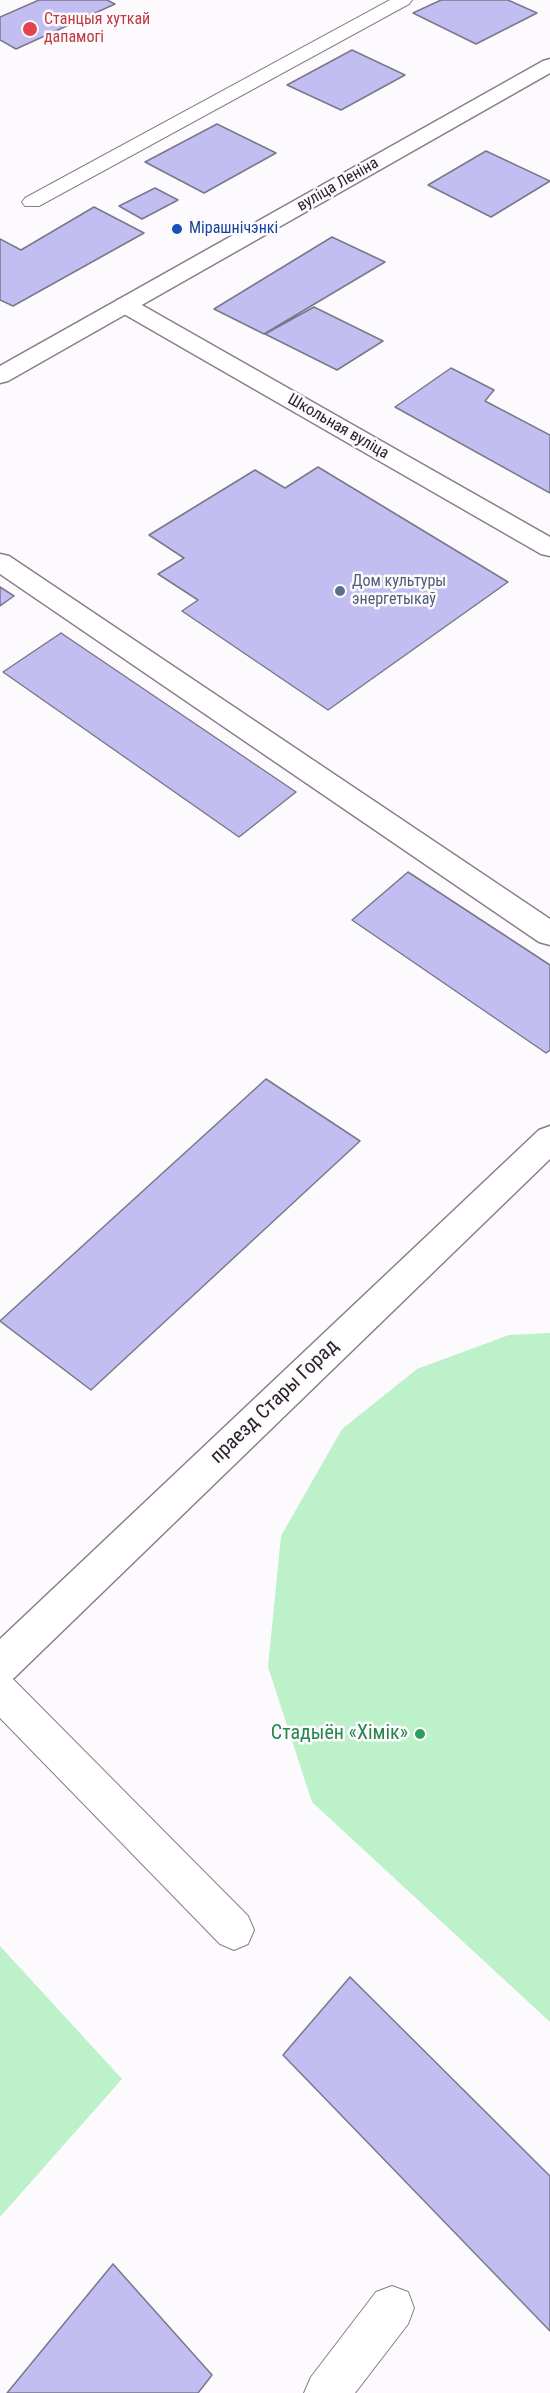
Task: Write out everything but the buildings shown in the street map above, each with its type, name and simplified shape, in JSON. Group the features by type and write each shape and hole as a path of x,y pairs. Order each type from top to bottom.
{"street":[{"name":"вуліца Леніна","path":"4,369 125,305 550,65"},
{"name":"Школьная вуліца","path":"125,305 550,548"},
{"path":"0,562 550,934"},
{"name":"праезд Стары Горад","path":"0,1665 550,1139"}],"lane":[{"path":"32,202 403,0"},
{"path":"0,1692 234,1930"},
{"path":"327,2393 392,2308"}],"green space":[{"name":"Стадыён «Хімік»","path":"550,1333 550,2022 312,1802 268,1667 281,1536 342,1429 417,1369 509,1335"},
{"path":"0,1946 122,2079 0,2217"}],"place":[{"name":"Станцыя хуткай дапамогі","path":"30,29"},
{"name":"Мірашнічэнкі","path":"177,229"},
{"name":"Дом культуры энергетыкаў","path":"340,591"},
{"name":"Стадыён «Хімік»","path":"420,1734"}]}
